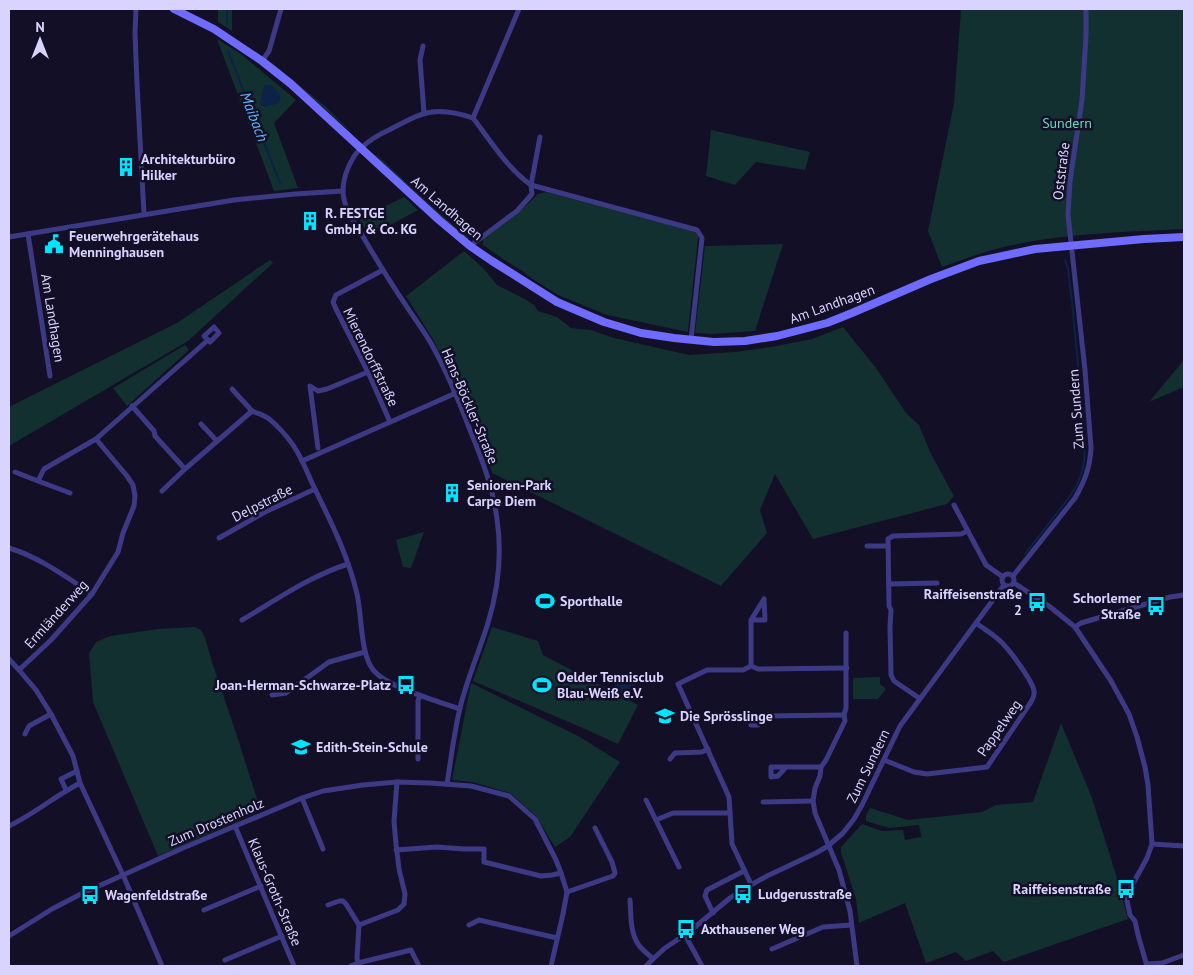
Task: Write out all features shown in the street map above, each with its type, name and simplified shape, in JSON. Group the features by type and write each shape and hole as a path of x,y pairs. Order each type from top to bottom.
{"street":[{"path":"136,9 136,58 144,214"},
{"name":"Am Landhagen","path":"174,9 214,29 262,61 291,84 470,246 518,279 557,302 604,322 641,333 714,342 745,341 777,336 827,323 931,278 980,261 1035,249 1184,237"},
{"path":"262,61 268,51 280,9"},
{"path":"473,118 519,9"},
{"name":"Oststraße","path":"1071,245 1068,215 1070,181 1082,100 1086,9"},
{"path":"424,46 420,60 424,113"},
{"path":"9,237 144,214 264,197 343,191 345,176 351,162 361,148 379,135 424,113 441,111 459,113 473,118 521,178 531,184 697,230 702,238 691,340"},
{"path":"470,246 517,210 532,194 531,184 540,137"},
{"name":"Hans-Böckler-Straße","path":"343,191 350,215 382,270 431,344 456,393 475,441 493,497 498,524 499,550 496,591 460,709 447,784"},
{"name":"Am Landhagen","path":"28,234 50,376"},
{"name":"Zum Sundern","path":"1013,576 1075,498 1083,485 1088,471 1091,448 1085,370 1071,245"},
{"name":"Mierendorffstraße","path":"382,270 336,295 333,302 368,372 390,422"},
{"path":"38,481 44,468 96,439 208,340"},
{"path":"318,448 310,386 318,391 327,389 368,372"},
{"path":"232,389 252,411 267,417 291,442 302,461 330,520 348,564 357,595 365,652 370,665 384,679 400,687 460,709"},
{"name":"Mierendorffstraße","path":"302,461 456,393"},
{"path":"132,406 154,431 155,436 185,469"},
{"path":"162,491 252,411"},
{"path":"201,424 217,441"},
{"name":"Ermländerweg","path":"19,670 51,640 92,594 118,552 123,533 134,506 133,485 96,439"},
{"path":"15,472 70,493"},
{"name":"Delpstraße","path":"219,538 265,512 315,489"},
{"path":"954,505 986,564 1003,578 1004,585 1011,586 1014,583"},
{"path":"919,698 894,681 891,675 888,539 893,536 961,534 968,531"},
{"path":"867,546 888,546"},
{"path":"9,556 11,548 31,556 92,594"},
{"path":"242,620 315,577 348,564"},
{"path":"1003,578 1009,574 1013,576 1014,583 1050,606 1075,627 1111,681 1129,714 1137,737 1148,785 1152,844 1147,858 1129,891 1127,901 1130,915 1135,921 1147,965 1161,965 1184,956"},
{"path":"889,584 937,583"},
{"name":"Zum Sundern","path":"646,966 665,948 685,935 730,898 751,884 816,853 828,846 843,833 854,818 900,726 1004,585"},
{"path":"1075,627 1081,623 1170,597 1184,595"},
{"path":"751,620 751,666"},
{"name":"Pappelweg","path":"884,760 914,772 927,774 987,767 1031,702 1034,696 1033,685 1022,669 1003,644 976,623"},
{"path":"846,633 845,721 821,768 812,801 815,813 839,870 850,911 857,966"},
{"path":"272,695 286,692 329,662 365,652"},
{"path":"9,659 36,690 73,756 80,783 162,966"},
{"path":"751,884 732,844 729,797 678,684 707,670 743,670 751,666 758,669 847,668"},
{"path":"418,759 418,701 420,695"},
{"path":"24,734 30,726 51,714"},
{"path":"766,716 844,715"},
{"path":"670,759 675,753 702,752 708,749"},
{"path":"786,767 821,768"},
{"path":"66,790 61,780 77,771"},
{"path":"360,925 398,910 404,904 396,850 394,820 397,782"},
{"name":"Zum Drostenholz","path":"9,936 67,901 302,798 332,789 397,782 471,786 509,796 534,819 556,860 566,892"},
{"path":"9,826 27,817 66,790 80,783"},
{"path":"302,798 323,850"},
{"path":"646,800 679,867"},
{"path":"763,802 812,801"},
{"path":"656,820 673,813 730,813"},
{"name":"Klaus-Groth-Straße","path":"235,826 294,966"},
{"path":"551,966 566,892 613,876 615,873 612,862 595,828"},
{"path":"1152,844 1184,846"},
{"path":"396,850 437,847 484,849 484,862 541,876 552,876 561,873"},
{"path":"713,912 705,896 707,890 744,871"},
{"path":"204,910 261,886"},
{"path":"630,900 632,925 637,943 653,959"},
{"path":"328,905 343,901 360,925 358,963"},
{"path":"469,924 479,920 557,938"},
{"path":"772,949 823,928 851,925"},
{"path":"685,935 702,966"},
{"path":"225,960 282,936"},
{"path":"352,966 411,950 418,966"}],"green space":[{"path":"218,9 232,9 232,31 218,22"},
{"name":"Sundern","path":"961,9 1184,9 1184,229 1052,238 991,250 942,267 928,231 954,103"},
{"path":"217,39 241,54 296,100 274,123 298,188 274,191"},
{"path":"271,62 327,108 353,134 273,65"},
{"path":"711,130 810,152 805,170 756,162 735,185 706,176"},
{"path":"375,155 378,156 470,240 436,213"},
{"path":"546,192 695,232 698,237 688,332 607,315 558,295 483,245 483,239 518,213 538,194"},
{"path":"404,197 418,210 370,236 359,219"},
{"path":"783,244 755,331 712,334 695,333 705,246"},
{"path":"464,251 484,269 497,285 525,299 534,305 538,311 557,317 571,328 591,330 614,338 689,355 771,347 812,339 843,327 876,368 906,413 919,425 931,454 954,496 947,504 813,539 775,474 760,510 767,533 721,586 492,473 478,429 434,341 406,296"},
{"path":"270,260 273,263 188,341 9,446 9,407 177,323"},
{"path":"185,345 189,350 127,406 113,388"},
{"path":"1184,360 1184,387 1149,402"},
{"path":"424,532 411,568 403,567 396,540"},
{"path":"195,627 201,630 205,638 258,802 258,812 158,856 93,702 89,653 96,642 110,636 158,629"},
{"name":"Oelder Tennisclub Blau-Weiß e.V.","path":"492,627 538,641 543,655 638,705 618,744 473,681"},
{"path":"880,677 880,684 886,689 878,699 853,699 853,678"},
{"path":"471,683 578,736 620,762 570,837 555,847 536,816 510,793 472,782 452,780"},
{"path":"1061,723 1092,798 1128,919 1004,962 993,951 966,961 956,952 926,963 905,903 859,923 856,899 841,847 862,824 882,831 903,830 905,840 921,837 922,839 919,825 889,828 866,821 866,815 870,808 908,820 982,812 996,805 1033,802"}],"water":[{"path":"264,85 271,85 281,95 279,103 265,107 260,104"},
{"path":"623,678 636,683 630,690 643,688 639,696 626,696 614,688 617,681"}],"waterway":[{"name":"Maibach","path":"227,9 227,24"},
{"name":"Maibach","path":"228,51 280,183"},
{"path":"1025,554 1077,485 1084,462 1085,436 1072,302 1065,260"}],"place":[{"name":"Architekturbüro Hilker","path":"126,167"},
{"name":"R. FESTGE GmbH & Co. KG","path":"310,221"},
{"name":"Feuerwehrgerätehaus Menninghausen","path":"54,244"},
{"name":"Senioren-Park Carpe Diem","path":"452,493"},
{"name":"Sporthalle","path":"545,601"},
{"name":"Raiffeisenstraße 2","path":"1037,602"},
{"name":"Schorlemer Straße","path":"1156,606"},
{"name":"Joan-Herman-Schwarze-Platz","path":"406,685"},
{"name":"Oelder Tennisclub Blau-Weiß e.V.","path":"542,685"},
{"name":"Die Sprösslinge","path":"665,716"},
{"name":"Edith-Stein-Schule","path":"301,747"},
{"name":"Raiffeisenstraße","path":"1126,889"},
{"name":"Ludgerusstraße","path":"743,894"},
{"name":"Wagenfeldstraße","path":"90,895"},
{"name":"Axthausener Weg","path":"686,929"}]}
